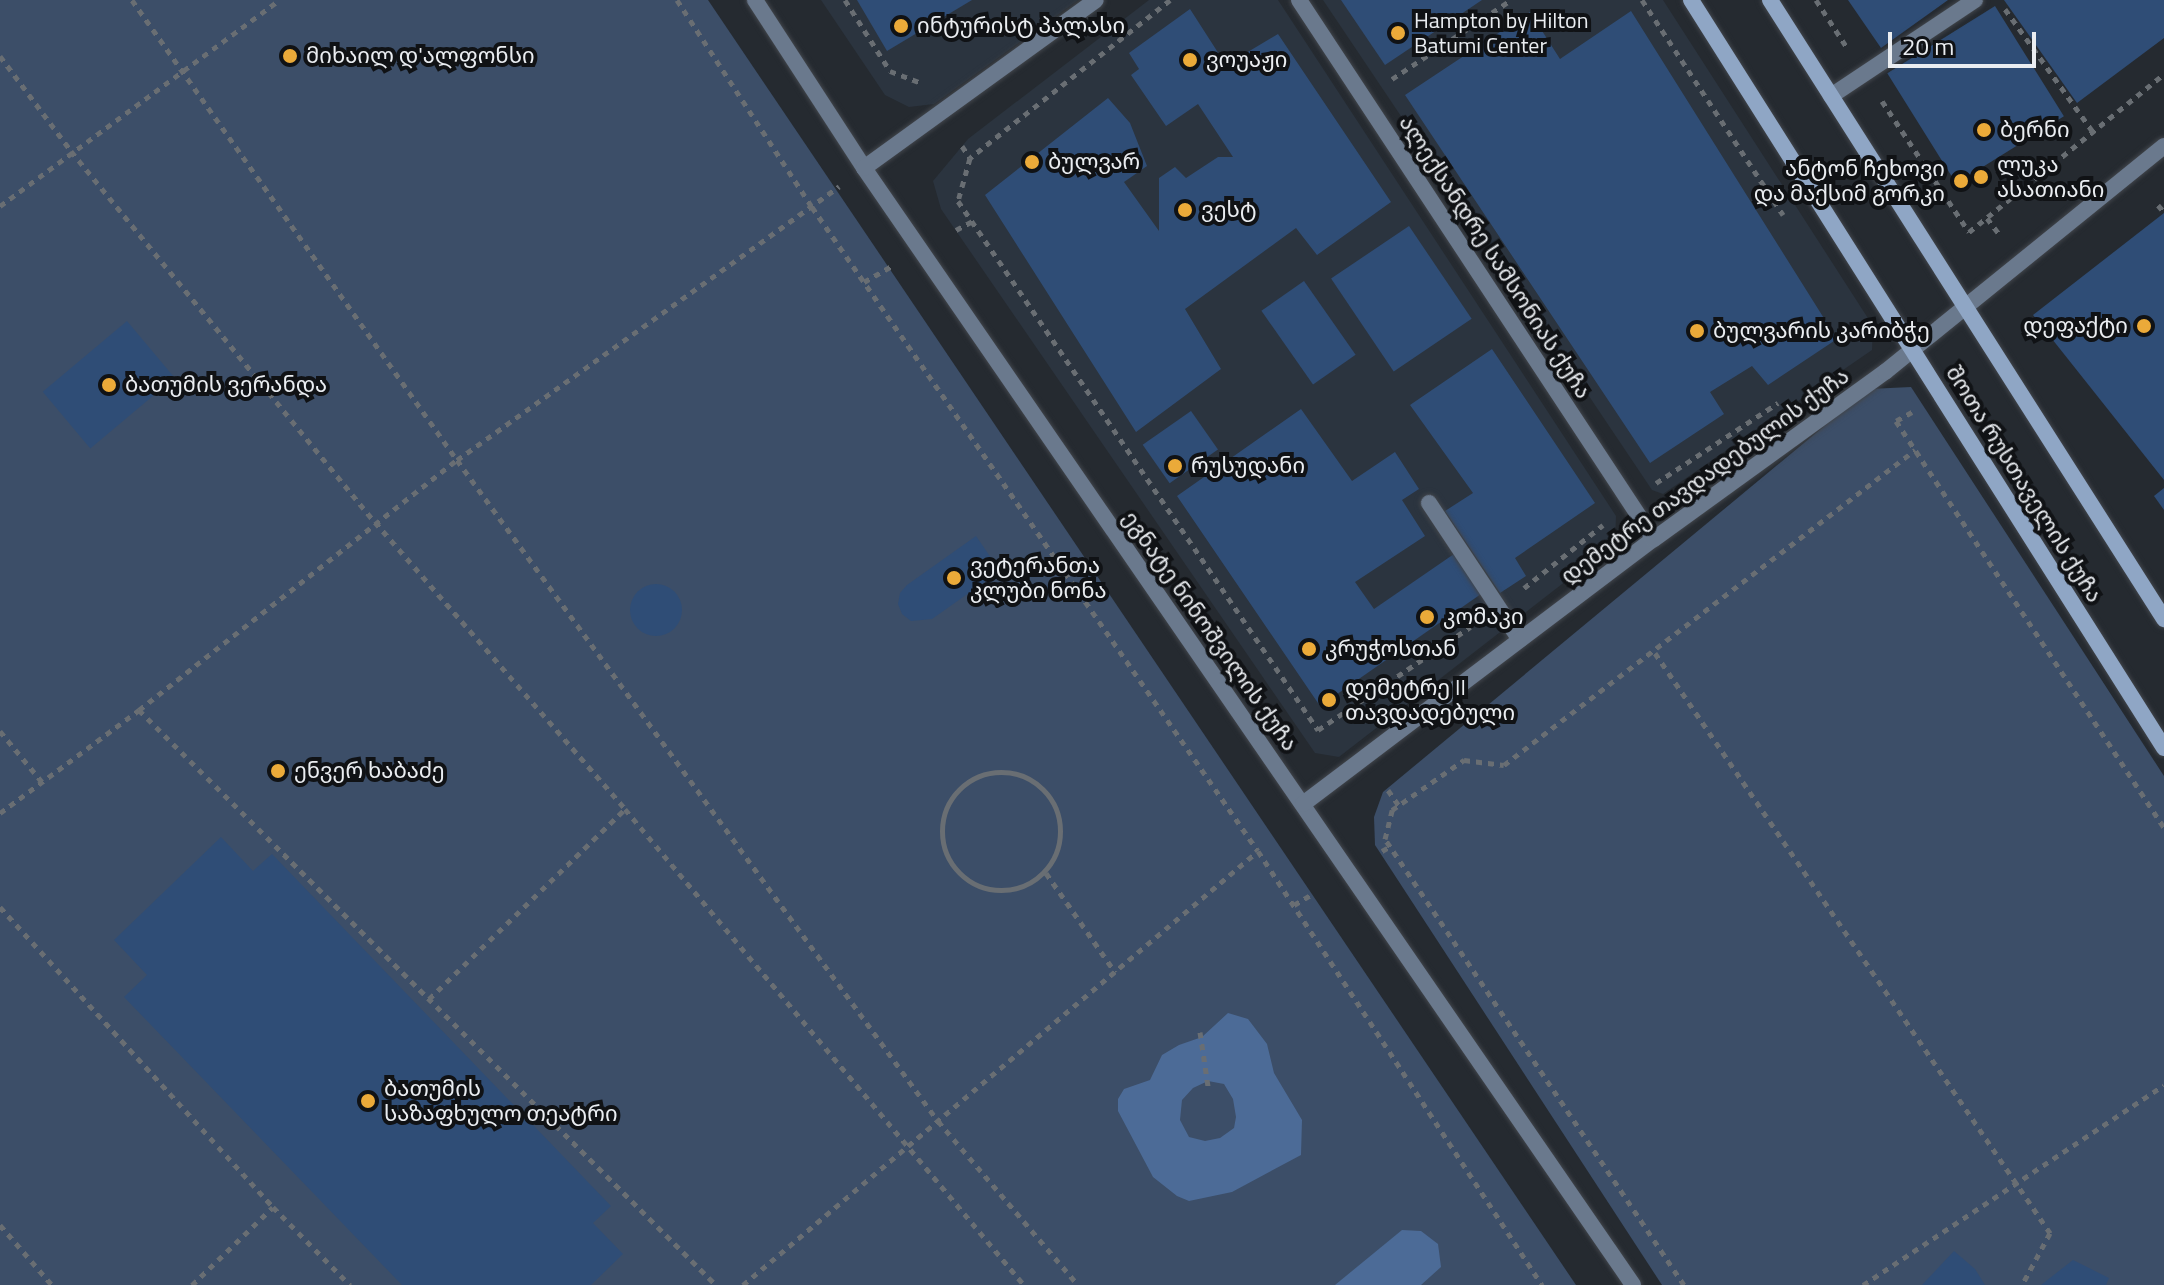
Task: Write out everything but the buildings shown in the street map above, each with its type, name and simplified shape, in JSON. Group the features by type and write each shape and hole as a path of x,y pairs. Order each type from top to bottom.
{"main road":[{"name":"შოთა რუსთაველის ქუჩა","path":"1691,0 1913,346 2164,748"},
{"name":"შოთა რუსთაველის ქუჩა","path":"1770,0 2164,619"}],"street":[{"name":"ეგნატე ნინოშვილის ქუჩა","path":"755,0 864,168 1633,1285"},
{"path":"864,168 1096,0"},
{"name":"ალექსანდრე სამსონიას ქუჩა","path":"1299,0 1654,539"},
{"path":"1831,96 1975,0"},
{"name":"დემეტრე თავდადებულის ქუჩა","path":"1303,804 1654,539 1885,372 1913,346 1967,307 2164,146"},
{"path":"1429,503 1520,640"}],"path":[{"path":"132,0 184,68 457,460 938,1121 1078,1285"},
{"path":"0,206 279,0"},
{"path":"677,0 812,207 1258,851 1542,1285"},
{"path":"845,0 890,71 924,84 929,94"},
{"path":"1170,0 970,158 958,201 1318,730 1499,608 1602,528 1603,519"},
{"path":"1394,78 1511,0"},
{"path":"1642,0 1790,226"},
{"path":"1816,0 1969,232 2164,74"},
{"path":"1998,0 2093,132"},
{"path":"0,56 71,151 375,522 625,809 1024,1285"},
{"path":"962,146 970,158"},
{"path":"0,813 139,710 457,460 864,168"},
{"path":"2158,205 2164,212"},
{"path":"956,230 973,221"},
{"path":"864,282 896,264"},
{"path":"1644,481 1659,484 1791,395"},
{"path":"1912,412 1896,421 2164,828"},
{"path":"1684,1285 1385,839 1392,810 1464,760 1504,765 1655,653 1915,450"},
{"path":"1655,653 2050,1233 2022,1285"},
{"path":"139,710 716,1285"},
{"path":"0,731 42,782"},
{"path":"990,770 1027,775 1055,801 1063,838 1046,873 1013,891 988,888 975,886 948,861 941,823 957,789 990,770"},
{"path":"1388,790 1399,806"},
{"path":"429,999 625,809"},
{"path":"1382,851 1391,846"},
{"path":"743,1285 1258,851"},
{"path":"1046,873 1115,972"},
{"path":"1294,905 1314,893"},
{"path":"0,907 273,1207 350,1285"},
{"path":"1200,1032 1208,1086"},
{"path":"1863,1285 2164,1085"},
{"path":"192,1285 273,1207"},
{"path":"0,1225 52,1285"}],"shaded area":[{"path":"0,0 708,0 1576,1285 0,1285"},
{"path":"821,0 1078,0 934,104 909,107 885,95"},
{"path":"1149,0 1278,0 1616,516 1615,543 1339,757 1315,753 941,209 933,181 968,139"},
{"path":"1323,0 1663,0 1873,326 1872,350 1663,494 1652,490"},
{"path":"1911,387 2164,776 2164,1285 1662,1285 1375,845 1374,817 1383,792 1869,389"},
{"path":"1228,1013 1248,1019 1267,1044 1274,1073 1302,1120 1301,1155 1232,1192 1189,1201 1177,1196 1153,1177 1118,1111 1118,1099 1124,1089 1150,1080 1162,1055 1202,1037","holes":["1208,1081 1224,1084 1233,1099 1234,1128 1220,1138 1205,1141 1189,1137 1180,1120 1182,1100 1193,1088"]},
{"path":"1402,1230 1421,1231 1438,1244 1441,1267 1421,1285 1335,1285"}],"place":[{"name":"ინტურისტ პალასი","path":"901,26"},
{"name":"Hampton by Hilton Batumi Center","path":"1398,33"},
{"name":"მიხაილ დ'ალფონსი","path":"290,56"},
{"name":"ვოუაჟი","path":"1190,60"},
{"name":"ბერნი","path":"1984,130"},
{"name":"ბულვარ","path":"1032,162"},
{"name":"ლუკა ასათიანი","path":"1981,177"},
{"name":"ანტონ ჩეხოვი და მაქსიმ გორკი","path":"1961,181"},
{"name":"ვესტ","path":"1185,210"},
{"name":"დეფაქტი","path":"2144,326"},
{"name":"ბულვარის კარიბჭე","path":"1697,331"},
{"name":"ბათუმის ვერანდა","path":"109,385"},
{"name":"რუსუდანი","path":"1175,466"},
{"name":"ვეტერანთა კლუბი ნონა","path":"954,578"},
{"name":"კომაკი","path":"1427,617"},
{"name":"კრუჭოსთან","path":"1309,649"},
{"name":"დემეტრე II თავდადებული","path":"1329,700"},
{"name":"ენვერ ხაბაძე","path":"278,771"},
{"name":"ბათუმის საზაფხულო თეატრი","path":"368,1101"}]}
